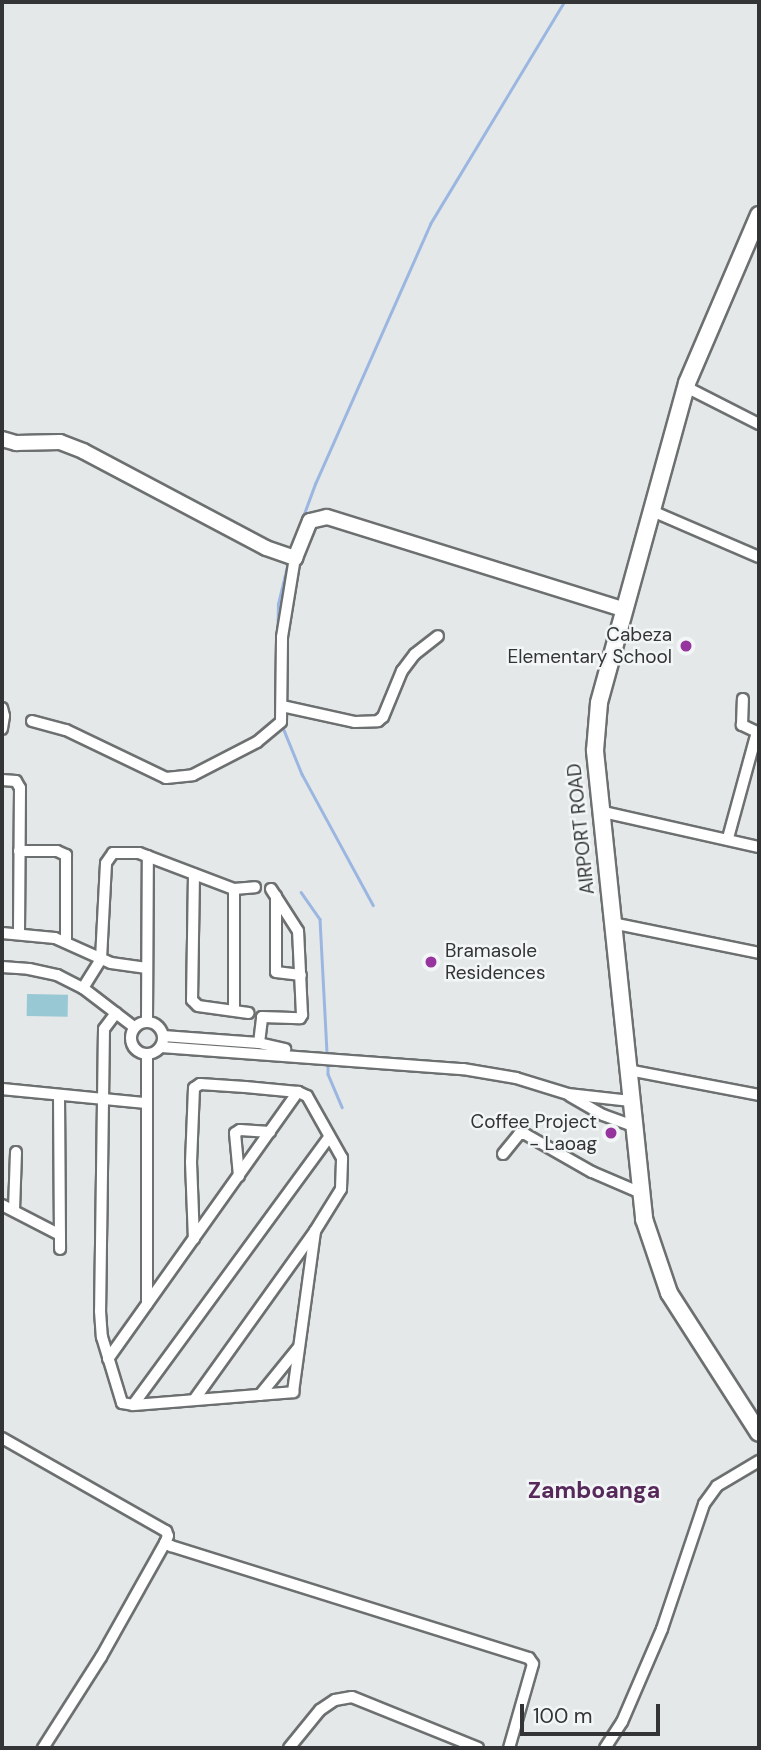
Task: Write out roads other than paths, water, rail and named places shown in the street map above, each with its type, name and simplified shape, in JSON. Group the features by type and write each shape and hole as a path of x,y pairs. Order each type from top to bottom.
{"main road":[{"name":"AIRPORT ROAD","path":"759,215 686,387 600,703 594,751 641,1193 650,1242 669,1293 759,1433"}],"street":[{"path":"686,387 759,424"},
{"path":"2,439 16,443 60,442 83,451 266,548 295,558"},
{"path":"652,511 759,557"},
{"path":"32,721 66,730 159,776 175,779 193,775 271,733 281,722 282,637 295,558 310,522 327,517 625,610"},
{"path":"282,706 355,722 378,722 383,717 402,671 415,654 438,636"},
{"path":"728,838 757,731 742,725 743,699"},
{"path":"2,708 2,729"},
{"path":"2,780 19,783 19,934"},
{"path":"599,811 759,847"},
{"path":"19,851 57,851 65,855 66,941"},
{"path":"83,988 101,959 108,857 119,852 148,856 234,888 255,887"},
{"path":"147,1021 148,856"},
{"path":"194,874 192,1000 198,1006 249,1013"},
{"path":"234,888 234,1010"},
{"path":"259,1043 262,1017 301,1017 301,975 298,931 273,892 276,972 301,975"},
{"path":"612,923 759,953"},
{"path":"2,933 66,941 118,965 148,968"},
{"path":"2,967 47,972 83,988 134,1027"},
{"path":"116,1013 104,1029 100,1311 102,1337 122,1403 133,1405 293,1392 315,1231"},
{"path":"147,1055 138,1052 132,1045 130,1036 134,1027 147,1021 156,1024 162,1041"},
{"path":"148,1304 147,1055 162,1041 212,1044 355,1062 395,1062 473,1071 516,1078 568,1094 631,1101"},
{"path":"212,1044 259,1043 297,1055"},
{"path":"628,1070 759,1095"},
{"path":"194,1238 191,1162 194,1088 200,1084 298,1092 311,1099 342,1158 343,1181 340,1193 194,1400"},
{"path":"2,1089 102,1101 146,1103"},
{"path":"108,1359 298,1092"},
{"path":"568,1094 603,1115 634,1126"},
{"path":"59,1096 60,1249"},
{"path":"239,1175 235,1133 240,1130 270,1132"},
{"path":"503,1154 519,1135 525,1134 592,1172 641,1193"},
{"path":"133,1405 329,1137"},
{"path":"14,1210 16,1152"},
{"path":"2,1205 60,1235"},
{"path":"260,1395 299,1348"},
{"path":"2,1438 166,1531 169,1536 108,1646 43,1748"},
{"path":"606,1748 622,1722 662,1629 704,1504 717,1486 759,1461"},
{"path":"165,1543 529,1658 533,1664 509,1748"},
{"path":"289,1748 320,1710 335,1700 352,1697 478,1748"}],"waterway":[{"path":"294,541 315,484 430,224 564,2"},
{"path":"276,698 278,604 288,562"},
{"path":"284,730 302,774 373,905"},
{"path":"301,892 320,919 327,1054"},
{"path":"328,1061 328,1074 342,1107"}],"place":[{"name":"Cabeza Elementary School","path":"686,646"},
{"name":"Bramasole Residences","path":"431,962"},
{"name":"Coffee Project - Laoag","path":"611,1133"}],"district":[{"name":"Zamboanga","path":"594,1490"}]}
